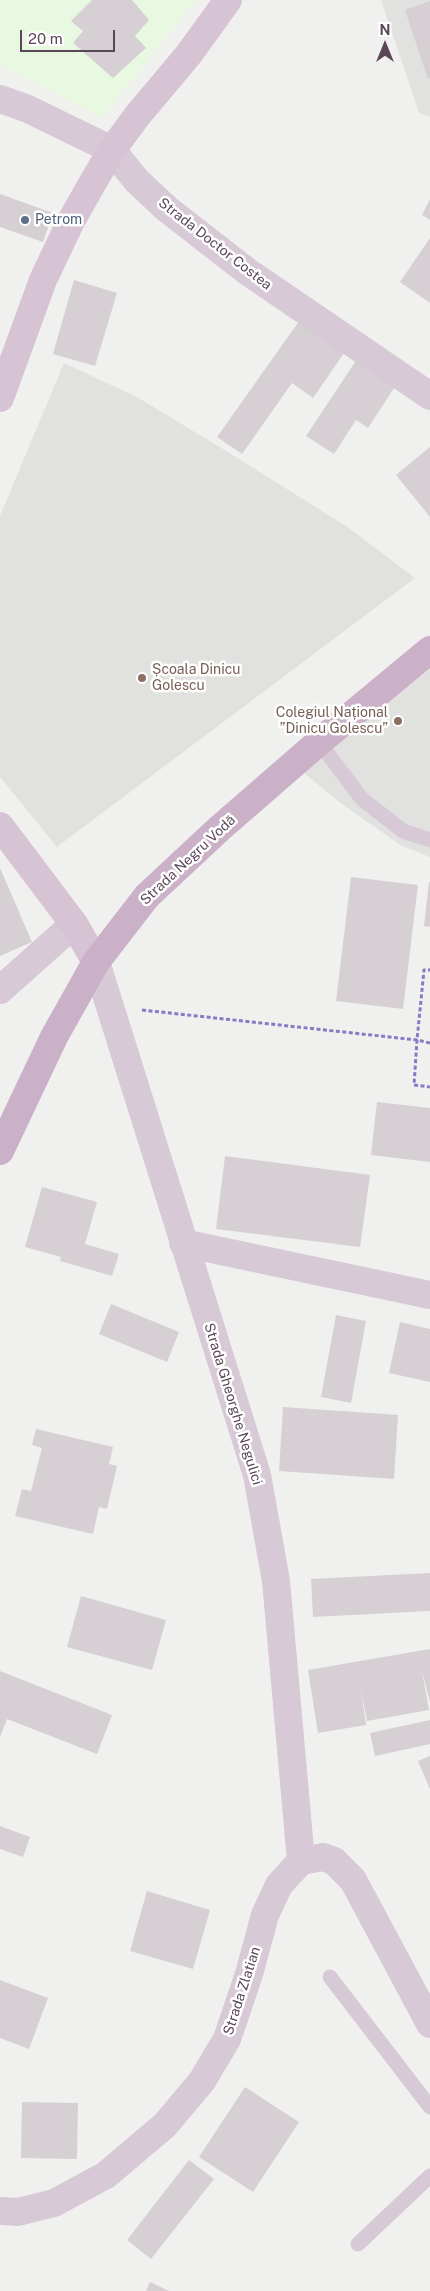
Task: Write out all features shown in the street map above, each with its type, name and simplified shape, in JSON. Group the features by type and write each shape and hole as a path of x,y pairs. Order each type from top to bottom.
{"main road":[{"path":"0,398 43,280 71,221 112,150 137,116 189,54 228,0"},
{"name":"Strada Negru Vodă","path":"0,1150 54,1037 96,962 147,896 220,828 319,742 430,650"},
{"path":"0,826 74,924 96,962"}],"street":[{"name":"Strada Doctor Costea","path":"0,99 28,109 112,150 138,181 174,215 248,272 430,396"},
{"path":"0,990 74,924"},
{"name":"Strada Gheorghe Negulici","path":"96,962 257,1475 276,1581 312,1859"},
{"path":"183,1243 430,1295"},
{"path":"312,1859 334,1861 353,1880 430,2024"},
{"name":"Strada Zlatian","path":"0,2211 18,2212 54,2203 106,2174 166,2125 202,2081 227,2039 250,1974 265,1916 279,1885 312,1859"}],"lane":[{"path":"319,742 362,799 403,831 430,840"},
{"path":"330,1977 430,2107"},
{"path":"358,2244 430,2176"}],"path":[{"path":"430,970 424,970 414,1085 430,1086"},
{"path":"111,1007 417,1040 430,1043"}],"shaded area":[{"path":"0,0 196,0 102,118 0,64"},
{"path":"381,0 430,0 430,117 419,113"},
{"name":"Școala Dinicu Golescu","path":"64,363 137,397 223,449 349,528 415,578 57,847 0,777 0,516"},
{"name":"Colegiul Național ”Dinicu Golescu”","path":"430,669 430,857 400,845 338,801 303,772"}],"building":[{"path":"92,0 132,0 149,20 135,36 146,48 113,78 73,43 83,31 71,21"},
{"path":"430,1 430,78 428,79 405,10"},
{"name":"Petrom","path":"0,194 53,213 43,242 0,227"},
{"path":"430,199 430,220 422,215"},
{"path":"430,238 430,303 400,282"},
{"path":"74,280 117,293 95,366 53,354"},
{"path":"302,317 347,349 313,398 292,383 242,454 217,437"},
{"path":"359,356 398,382 368,428 356,420 334,454 306,436"},
{"path":"430,447 430,517 396,475"},
{"path":"0,868 32,942 0,956"},
{"path":"351,877 418,885 403,1009 336,1001"},
{"path":"430,882 430,927 424,926"},
{"path":"377,1102 430,1108 430,1162 371,1155"},
{"path":"225,1156 370,1175 360,1247 216,1229"},
{"path":"42,1187 97,1202 85,1244 119,1254 112,1276 60,1261 61,1257 25,1247"},
{"path":"111,1304 179,1332 167,1362 99,1334"},
{"path":"336,1315 366,1321 351,1403 321,1397"},
{"path":"400,1322 430,1329 430,1382 389,1373"},
{"path":"283,1407 398,1415 394,1479 279,1471"},
{"path":"36,1429 113,1447 109,1464 117,1466 107,1509 99,1507 93,1534 15,1516 22,1489 31,1491 42,1448 32,1445"},
{"path":"430,1573 430,1611 313,1617 311,1579"},
{"path":"81,1596 166,1620 152,1670 67,1647"},
{"path":"430,1649 430,1702 422,1671 429,1710 367,1721 361,1689 366,1725 318,1733 308,1670"},
{"path":"0,1671 112,1715 97,1754 7,1719 0,1737"},
{"path":"430,1720 430,1744 375,1756 370,1733"},
{"path":"430,1756 430,1789 418,1761"},
{"path":"0,1826 30,1837 23,1857 0,1849"},
{"path":"147,1891 210,1910 193,1969 130,1951"},
{"path":"0,1980 48,1998 29,2049 0,2038"},
{"path":"245,2087 299,2122 253,2192 199,2157"},
{"path":"22,2102 78,2103 77,2159 21,2158"},
{"path":"189,2160 214,2179 151,2259 127,2240"},
{"path":"150,2282 169,2291 146,2291"}],"place":[{"name":"Petrom","path":"25,220"},
{"name":"Școala Dinicu Golescu","path":"142,678"},
{"name":"Colegiul Național ”Dinicu Golescu”","path":"398,721"}]}
